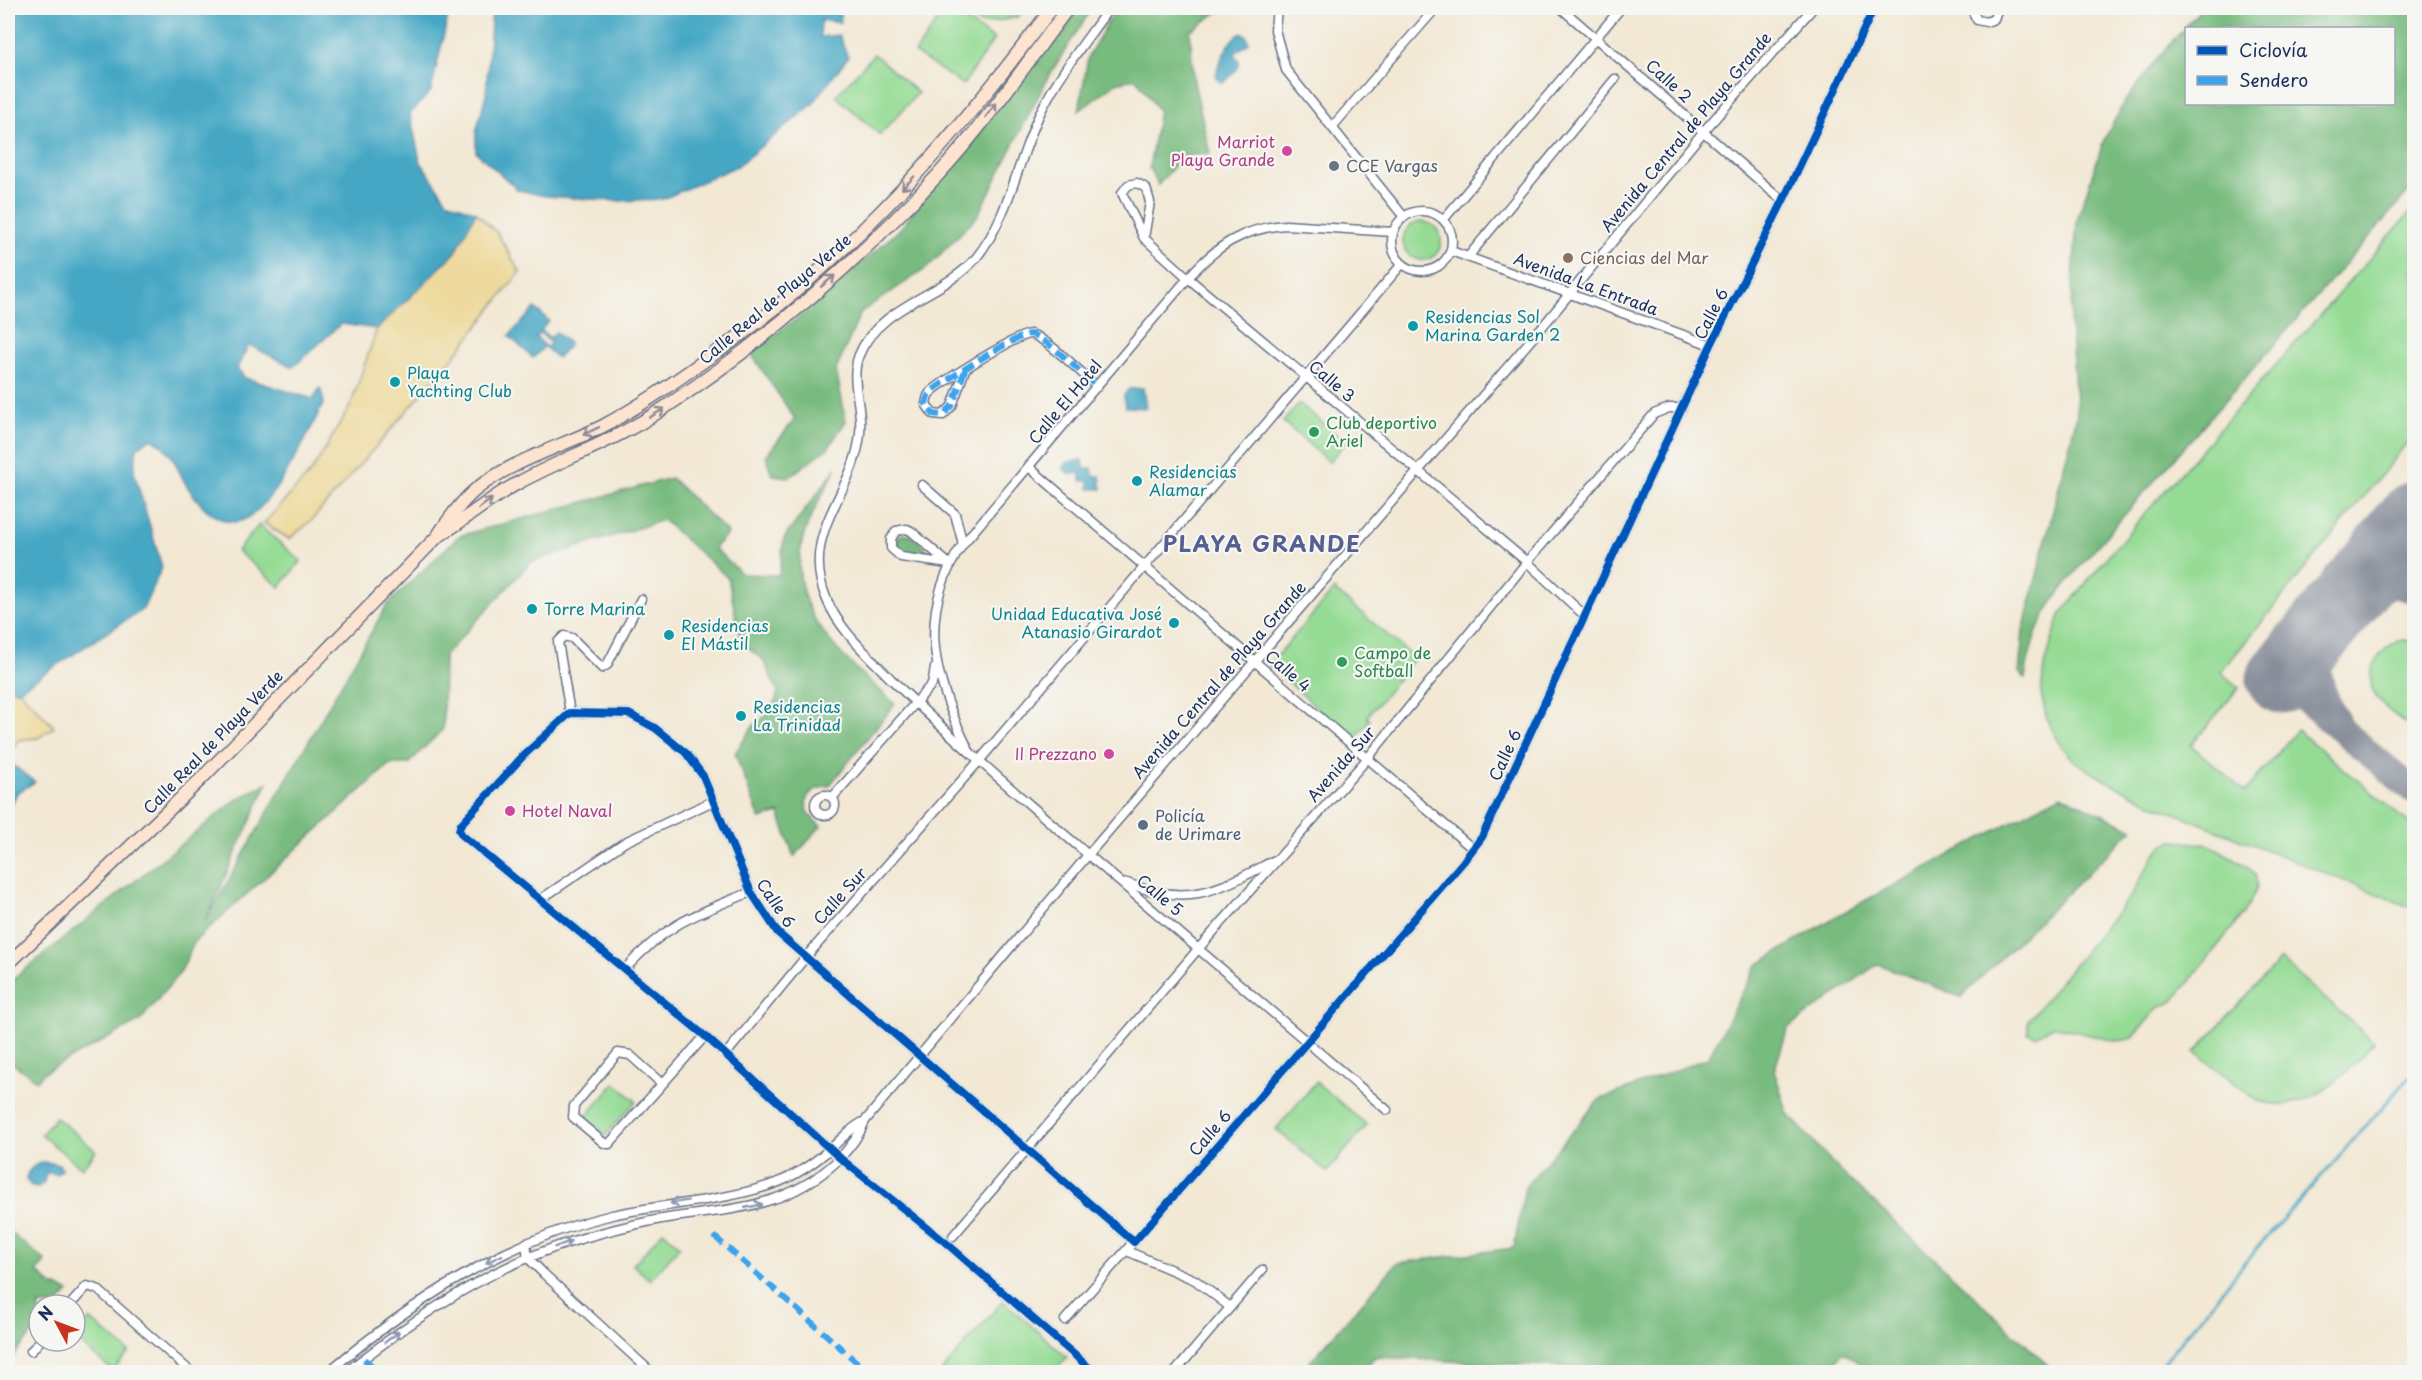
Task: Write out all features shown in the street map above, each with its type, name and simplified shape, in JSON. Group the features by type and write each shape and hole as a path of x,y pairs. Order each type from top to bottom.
{"street":[{"name":"Calle Real de Playa Verde","path":"437,537 501,492 621,434 660,411 732,360 850,261 897,217 978,128 1043,19 1052,8"},
{"name":"Calle Real de Playa Verde","path":"8,964 194,787 437,537 455,511 475,491 498,475 606,424 723,347 795,289 885,207 928,163 1054,27 1068,8"},
{"name":"Calle 5","path":"1109,8 1070,63 1040,112 1004,207 977,256 945,284 886,321 866,341 858,361 856,381 861,420 858,450 825,526 819,548 818,571 826,598 840,623 913,703 1387,1110"},
{"path":"1277,8 1275,30 1286,70 1404,216"},
{"path":"1332,128 1436,8"},
{"name":"Calle 2","path":"1561,8 1783,201"},
{"path":"1444,219 1621,8"},
{"name":"Avenida Central de Playa Grande","path":"328,1372 401,1313 471,1270 526,1243 610,1216 753,1190 780,1182 830,1149 855,1125 865,1121 1088,855 1418,472 1703,132 1812,8"},
{"name":"Calle 6","path":"570,713 629,714 655,728 692,760 703,776 751,892 778,933 918,1058 1134,1242 1482,837 1710,345 1783,201 1874,8"},
{"path":"1971,8 1977,20 1986,22 1994,19 1998,8"},
{"path":"1043,19 1054,27"},
{"path":"1468,257 1615,79"},
{"path":"967,119 978,128"},
{"path":"928,163 939,173"},
{"name":"Calle 3","path":"1144,238 1150,202 1146,188 1137,183 1128,185 1122,193 1144,238 1304,377 1527,562 1584,615"},
{"path":"885,207 897,217"},
{"path":"1425,211 1444,219 1450,228 1453,240 1447,260 1430,270 1411,269 1402,264 1393,250 1393,232 1404,216 1425,211"},
{"name":"Calle El Hotel","path":"970,754 947,704 936,663 933,636 936,604 949,564 963,544 1030,468 1188,278 1219,247 1255,228 1286,225 1393,232"},
{"path":"840,249 850,261"},
{"name":"Avenida La Entrada","path":"1451,251 1710,345"},
{"name":"Calle Sur","path":"726,1054 805,958 979,761 1402,264"},
{"path":"795,289 804,300"},
{"path":"965,370 952,406 943,416 933,414 926,404 931,392 1017,336 1027,334 1039,338 1097,387"},
{"path":"723,347 732,360"},
{"name":"Avenida Sur","path":"953,1236 1199,948 1367,759 1527,562 1654,414 1669,408 1682,408"},
{"name":"Calle 4","path":"1030,468 1473,849"},
{"path":"922,485 955,514 963,544"},
{"path":"899,530 911,531 949,564 897,556 891,548 891,539 899,530"},
{"path":"641,599 607,666 602,668 572,638 564,636 558,642 570,713 524,755 461,824 459,830 462,836 705,1036 840,1158 945,1242 1094,1372"},
{"path":"832,798 932,684 936,663"},
{"path":"541,899 625,842 713,801"},
{"path":"1118,880 1151,892 1206,894 1280,857"},
{"path":"625,969 661,933 680,921 751,892"},
{"path":"661,1083 630,1055 618,1053 574,1106 573,1117 603,1143 609,1144 705,1036"},
{"path":"346,1372 409,1324 445,1301 528,1258 604,1232 686,1215 765,1203 813,1180 840,1158 860,1134 865,1121"},
{"path":"843,1137 851,1145"},
{"path":"1065,1320 1134,1242"},
{"path":"526,1243 528,1258 651,1372"},
{"path":"1126,1251 1195,1280 1230,1307"},
{"path":"1175,1372 1262,1270"},
{"path":"81,1293 87,1286 97,1289 191,1372"}],"green space":[{"path":"946,8 994,39 963,85 915,53"},
{"path":"952,8 1025,8 1018,17 983,24"},
{"path":"1079,8 1092,8 1048,77 978,215 927,268 861,312 836,370 846,421 828,448 789,477 772,475 766,456 795,419 750,352 810,309 899,230"},
{"path":"1116,8 1224,8 1190,31 1194,82 1210,154 1183,156 1158,185 1149,168 1159,111 1136,78 1116,83 1079,111 1088,57"},
{"path":"2202,8 2414,8 2414,186 2066,584 2040,624 2025,678 2019,673 2023,631 2077,415 2070,321 2077,220 2104,140 2124,103 2185,27 2185,105 2395,105 2395,27 2185,27"},
{"path":"874,54 918,93 880,135 836,96"},
{"path":"2414,208 2414,435 2221,672 2239,688 2191,745 2245,792 2297,730 2414,827 2414,909 2155,805 2106,781 2074,761 2060,744 2047,720 2041,694 2044,666 2060,615 2114,549"},
{"path":"1422,222 1436,227 1441,241 1436,255 1422,260 1408,255 1403,241 1408,227"},
{"name":"Club deportivo Ariel","path":"1299,403 1346,442 1329,462 1283,422"},
{"path":"837,467 804,533 799,568 803,592 824,634 840,653 895,704 829,786 819,788 808,796 806,801 809,813 821,826 794,857 779,813 760,819 735,753 754,725 773,710 778,692 763,660 741,642 728,578 663,520 531,562 444,656 443,729 408,764 390,764 195,941 181,971 140,1021 43,1073 37,1081 8,1060 8,983 236,800 268,782 205,921 387,605 459,536 671,478 728,533 714,548 742,574 779,575 784,538"},
{"path":"259,525 301,561 280,587 237,551"},
{"path":"909,534 928,550 927,553 903,555 898,551 897,540 900,535"},
{"name":"Campo de Softball","path":"1334,590 1415,658 1367,717 1370,720 1354,740 1269,665"},
{"path":"2405,640 2414,642 2414,730 2380,702 2372,688 2371,679 2372,670 2381,653 2396,642"},
{"path":"2061,795 2133,829 1961,997 1878,964 1788,1028 1774,1071 1788,1114 1839,1170 2055,1372 1873,1372 1843,1352 1829,1372 1667,1372 1375,1357 1360,1372 1301,1372 1397,1263 1514,1248 1525,1187 1599,1100 1708,1058 1757,965 1835,917"},
{"path":"2173,841 2204,844 2216,848 2248,867 2256,876 2257,888 2244,913 2173,1002 2158,1008 2133,1037 2114,1041 2053,1026 2036,1036 2028,1033 2028,1021 2132,894 2155,854 2165,844"},
{"path":"2280,959 2374,1042 2338,1080 2324,1090 2293,1103 2276,1104 2258,1101 2195,1052"},
{"path":"1316,1082 1367,1125 1327,1172 1276,1129"},
{"path":"615,1083 636,1101 605,1136 585,1118"},
{"path":"56,1117 96,1151 82,1168 41,1135"},
{"path":"8,1231 46,1261 37,1271 51,1285 69,1292 27,1293 27,1340 8,1362"},
{"path":"663,1231 680,1246 650,1280 633,1265"},
{"path":"1003,1301 1067,1357 1053,1372 941,1372"},
{"path":"90,1319 129,1352 113,1371 87,1349 87,1323"}],"sand":[{"name":"Playa Yachting Club","path":"476,212 498,234 520,272 453,358 312,520 289,539 264,523 312,471 350,407 377,329 455,253"},
{"path":"8,689 19,690 54,727 38,738 18,740 8,763"}],"water":[{"path":"8,8 450,8 431,91 410,114 420,161 447,201 476,212 455,253 377,329 341,324 293,367 249,345 237,368 245,378 313,399 320,388 324,402 288,471 262,506 249,517 229,522 215,516 193,495 167,450 152,438 137,448 134,472 162,567 143,609 19,690 8,689"},
{"path":"492,8 839,8 841,23 821,20 820,37 839,35 848,57 812,105 737,166 663,199 619,201 545,196 518,190 476,152 476,132 486,94"},
{"path":"1242,33 1246,35 1249,43 1235,53 1239,65 1221,83 1216,76 1219,64 1229,45"},
{"path":"535,308 549,321 541,330 550,338 556,332 570,344 557,358 546,348 551,343 540,333 536,337 545,346 533,358 509,336"},
{"path":"1143,388 1146,408 1125,407 1124,395 1129,389"},
{"path":"1083,460 1084,469 1092,468 1093,476 1100,476 1102,489 1089,489 1089,481 1081,481 1080,473 1069,474 1063,468 1068,462"},
{"path":"13,765 35,782 17,793 8,812 8,780"},
{"path":"43,1162 59,1164 62,1170 57,1174 46,1173 44,1182 38,1187 31,1186 26,1179 29,1170"}],"waterway":[{"path":"2156,1372 2257,1248 2414,1072"}],"taxiway":[{"path":"2411,520 2414,566"},
{"path":"2349,596 2395,585 2414,590"},
{"path":"2319,632 2317,644 2319,678 2336,720"},
{"path":"2281,679 2414,791"}],"runway":[{"path":"2281,679 2414,516"}],"marked path":[{"path":"965,370 952,406 943,415 933,414 926,404 931,392 965,369 998,349 1031,334 1055,349 1097,387"},
{"path":"714,1236 868,1372"},
{"path":"364,1359 379,1372"}],"cycle path":[{"path":"1094,1372 945,1242 840,1158 705,1036 462,835 459,830 461,824 524,755 570,713 629,714 655,728 686,753 703,776 751,892 778,933 1134,1242 1463,862 1482,837 1711,345 1783,201 1874,8"}],"place":[{"name":"Marriot Playa Grande","path":"1287,151"},
{"name":"CCE Vargas","path":"1334,166"},
{"name":"Ciencias del Mar","path":"1568,258"},
{"name":"Residencias Sol Marina Garden 2","path":"1413,326"},
{"name":"Playa Yachting Club","path":"395,382"},
{"name":"Club deportivo Ariel","path":"1314,432"},
{"name":"Residencias Alamar","path":"1137,481"},
{"name":"Torre Marina","path":"532,609"},
{"name":"Unidad Educativa José Atanasio Girardot","path":"1174,623"},
{"name":"Residencias El Mástil","path":"669,635"},
{"name":"Campo de Softball","path":"1342,662"},
{"name":"Residencias La Trinidad","path":"741,716"},
{"name":"Il Prezzano","path":"1109,754"},
{"name":"Hotel Naval","path":"510,811"},
{"name":"Policía de Urimare","path":"1143,825"}],"district":[{"name":"PLAYA GRANDE","path":"1262,544"}]}
